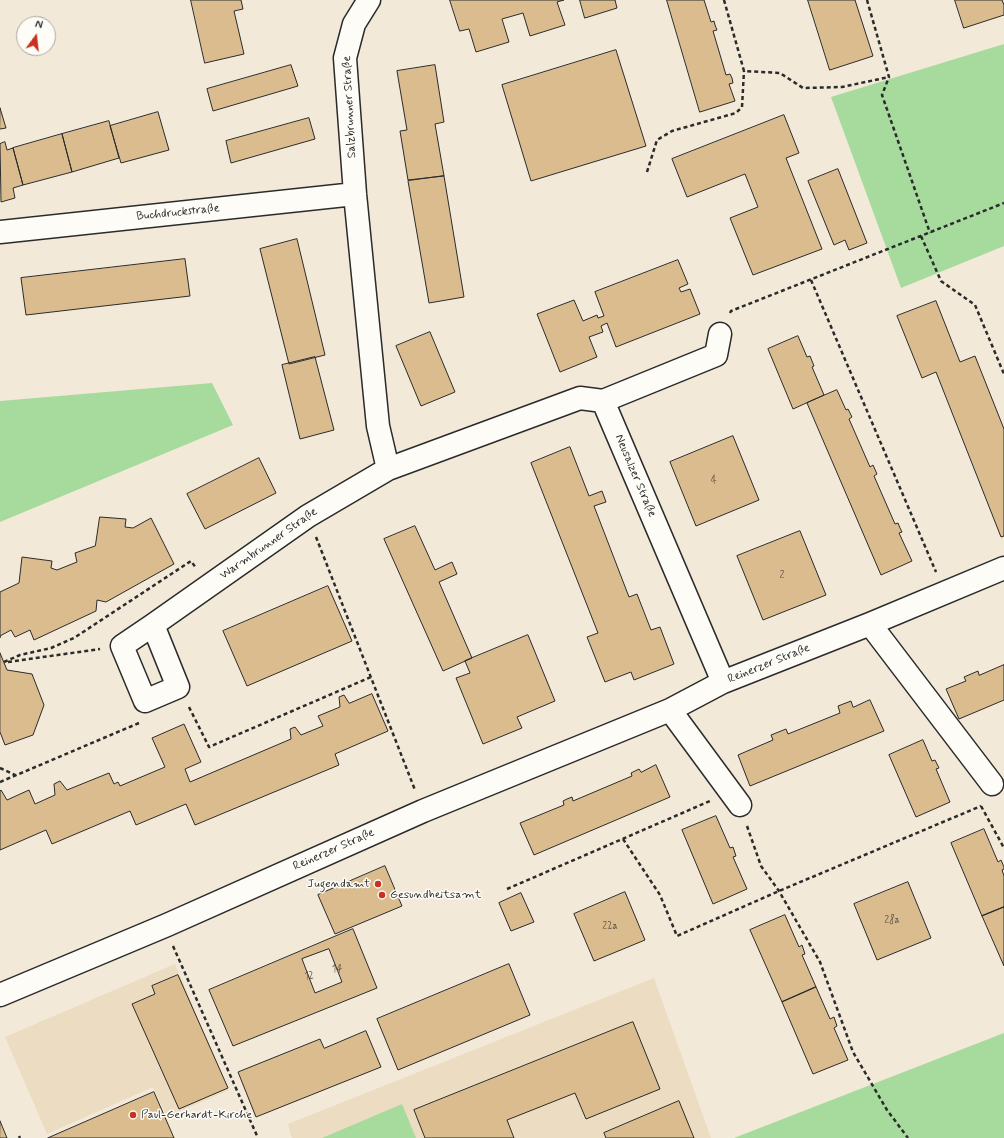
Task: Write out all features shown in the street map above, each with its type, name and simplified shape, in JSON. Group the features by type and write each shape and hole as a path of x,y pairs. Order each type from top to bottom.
{"street":[{"name":"Salzbrunner Straße","path":"355,194 345,58 354,24 369,0"},
{"name":"Buchdruckstraße","path":"0,232 355,194"},
{"path":"355,194 378,426 388,469"},
{"path":"603,401 716,355 720,334"},
{"name":"Warmbrunner Straße","path":"122,646 308,516 388,469 580,398 603,401"},
{"name":"Neusalzer Straße","path":"603,401 723,682"},
{"name":"Reinerzer Straße","path":"0,995 164,926 423,810 670,710 723,682 870,624 1004,568"},
{"path":"870,624 992,784"},
{"path":"122,646 146,701 178,687 154,625"},
{"path":"670,710 736,798"}],"path":[{"path":"647,172 658,140 672,131 736,113 742,107 744,71 724,0"},
{"path":"867,0 889,77 882,95 930,233"},
{"path":"744,71 780,73 802,88 842,87 889,77"},
{"path":"720,334 731,312 1004,204"},
{"path":"921,236 941,281 975,305 1004,374"},
{"path":"811,280 945,593"},
{"path":"308,516 423,810"},
{"path":"122,646 4,662 20,655 51,648 74,638 191,561 208,587"},
{"path":"178,687 209,747 371,678"},
{"path":"0,782 151,717 146,701"},
{"path":"0,768 15,775"},
{"path":"623,839 660,895 677,936 779,891 981,806 992,784"},
{"path":"507,889 623,839 736,798 761,866 779,891 820,962 853,1052 888,1110 908,1138"},
{"path":"981,806 1004,848"},
{"path":"164,926 258,1138"}],"shaded area":[{"path":"175,964 229,1090 167,1117 153,1087 47,1134 5,1037"},
{"path":"654,978 711,1138 292,1138 288,1124"}],"green space":[{"path":"1004,44 1004,246 901,288 831,97"},
{"path":"212,383 233,425 0,522 0,401"},
{"path":"1004,1033 1004,1138 734,1138"},
{"path":"402,1104 416,1138 322,1138"}],"building":[{"path":"191,0 241,0 243,9 234,11 244,54 205,63"},
{"path":"450,0 564,0 557,2 565,25 530,36 523,13 502,19 509,42 476,52 469,29 460,31"},
{"path":"580,0 615,0 617,8 585,18"},
{"path":"667,0 704,0 711,22 714,21 717,30 713,31 726,75 730,74 732,78 733,83 729,84 735,101 700,112"},
{"path":"808,0 855,0 873,56 830,70"},
{"path":"955,0 1002,0 1004,5 1004,15 964,28"},
{"path":"616,50 646,146 531,181 502,85"},
{"path":"291,65 298,86 213,111 207,89"},
{"path":"435,65 444,122 435,124 444,176 408,180 400,131 407,130 397,71"},
{"path":"0,108 6,128 0,129"},
{"path":"158,112 169,150 121,163 110,126"},
{"path":"784,115 799,153 786,158 822,249 753,275 730,218 758,207 745,174 687,197 672,159"},
{"path":"309,118 315,139 231,163 226,141"},
{"path":"109,121 119,158 72,172 62,134"},
{"path":"62,134 72,172 23,185 13,148"},
{"path":"5,142 7,150 13,148 23,185 13,188 15,198 1,202 0,144"},
{"path":"838,169 867,243 849,250 845,240 834,245 808,181"},
{"path":"444,176 464,297 429,303 408,181"},
{"path":"297,239 325,355 289,364 260,249"},
{"path":"185,259 190,296 26,315 21,278"},
{"path":"678,260 688,284 679,288 681,292 690,289 700,314 616,347 607,323 601,326 603,332 589,337 597,357 560,372 537,314 574,300 583,321 597,315 598,318 604,316 595,292"},
{"path":"936,301 960,362 975,356 1004,429 1004,536 1001,537 936,372 922,378 897,316"},
{"path":"430,332 455,392 421,406 396,346"},
{"path":"798,336 807,357 810,356 814,366 812,367 824,395 793,409 768,349"},
{"path":"315,357 334,430 300,439 282,365"},
{"path":"837,390 846,410 848,409 852,417 849,419 870,467 873,465 877,474 874,476 895,524 898,523 902,532 899,533 912,561 881,575 807,403"},
{"path":"733,436 759,500 696,526 670,462"},
{"path":"570,447 589,496 602,491 606,502 594,506 629,597 637,594 651,630 660,627 674,664 634,680 631,672 605,682 587,637 598,633 531,463"},
{"path":"259,458 276,493 205,529 187,494"},
{"path":"100,517 126,519 125,527 133,528 151,518 174,564 106,602 97,600 96,611 34,640 30,630 15,637 11,630 0,636 0,592 19,583 22,557 52,561 51,568 57,570 77,562 75,553 95,546"},
{"path":"415,526 435,570 452,562 457,574 439,582 472,658 443,671 384,539"},
{"path":"800,531 826,595 763,620 737,556"},
{"path":"328,586 352,641 247,686 223,631"},
{"path":"528,635 555,701 517,717 522,728 483,744 456,678 470,673 465,661"},
{"path":"0,653 7,670 32,674 44,705 33,735 5,745 0,732"},
{"path":"1004,665 1004,700 959,719 946,689 966,681 964,677 978,671 979,675"},
{"path":"372,694 388,731 335,754 339,765 195,825 186,804 136,825 130,811 52,844 46,830 0,850 1,790 7,800 29,790 35,804 55,795 54,784 60,781 67,790 109,773 114,784 118,782 120,786 165,767 152,738 184,724 201,762 185,769 190,782 291,739 290,729 295,727 301,735 323,726 318,716 340,707 339,697 344,695 349,703"},
{"path":"870,700 884,731 750,786 738,755 773,740 771,735 786,729 788,734 840,713 838,706 851,701 853,707"},
{"path":"923,740 932,761 935,760 939,768 936,769 950,802 916,817 889,755"},
{"path":"656,765 670,797 534,855 520,823 564,805 563,801 567,799 572,797 573,801 632,776 631,773 639,769 641,772"},
{"path":"716,816 730,848 733,847 736,856 733,857 747,889 713,904 682,830"},
{"path":"984,829 998,862 1001,860 1004,867 1002,870 1004,876 1004,907 982,916 951,843"},
{"path":"385,866 402,906 335,934 318,895"},
{"path":"908,882 931,938 877,960 854,904"},
{"path":"625,892 645,940 594,961 574,914"},
{"path":"521,893 534,922 511,931 499,903"},
{"path":"1004,907 1004,966 982,916"},
{"path":"785,915 799,947 802,945 805,954 802,955 816,987 782,1002 750,930"},
{"path":"353,929 377,988 233,1046 209,990","holes":["329,949 342,982 315,993 302,959"]},
{"path":"509,964 530,1015 398,1070 377,1019"},
{"path":"178,975 228,1088 179,1109 132,1004 155,994 152,986"},
{"path":"816,987 830,1019 834,1017 837,1026 834,1028 848,1060 813,1074 782,1002"},
{"path":"633,1022 660,1089 586,1119 575,1093 507,1120 514,1138 425,1138 414,1110"},
{"path":"366,1031 381,1067 256,1117 238,1072 320,1039 324,1048"},
{"name":"Paul-Gerhardt-Kirche","path":"154,1092 174,1138 48,1138"},
{"path":"679,1101 694,1138 606,1138 604,1133"},
{"path":"0,1121 7,1138 0,1138"}],"place":[{"name":"Jugendamt","path":"378,884"},
{"name":"Gesundheitsamt","path":"382,895"},
{"name":"Paul-Gerhardt-Kirche","path":"133,1115"}]}
